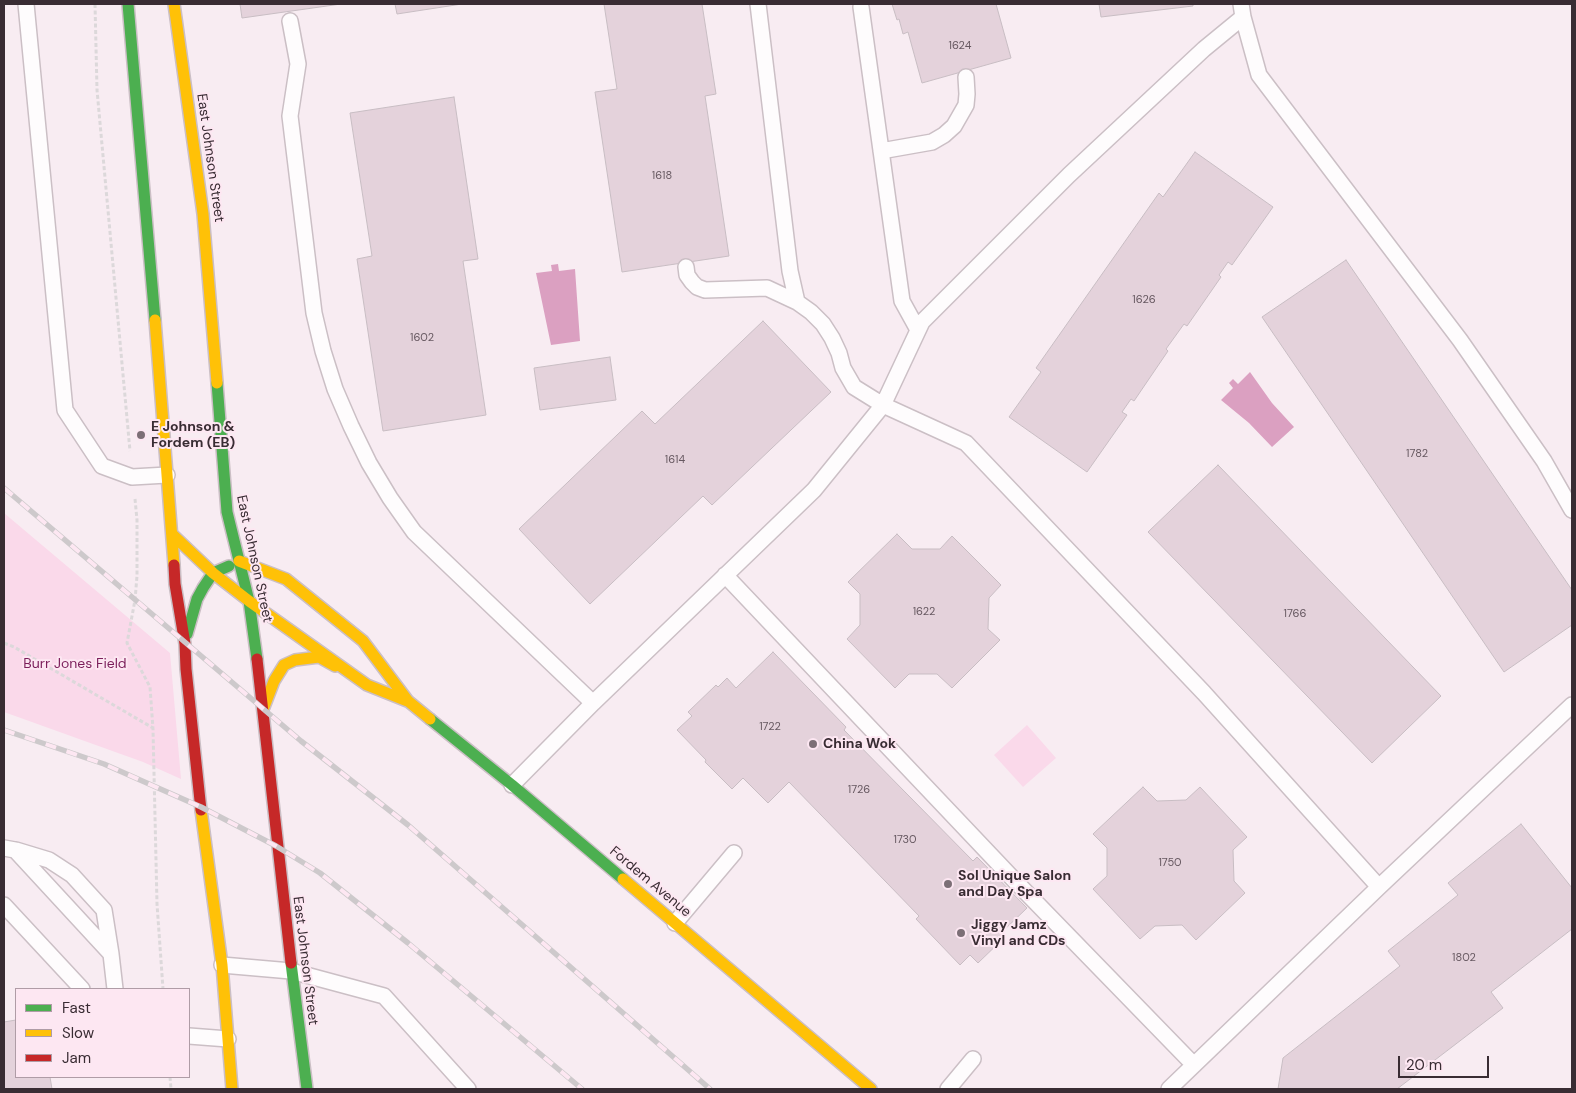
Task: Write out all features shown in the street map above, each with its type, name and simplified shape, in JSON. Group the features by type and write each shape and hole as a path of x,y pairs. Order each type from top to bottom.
{"main road":[{"path":"128,4 173,535 175,584 185,644 201,807 222,965 232,1089"},
{"name":"East Johnson Street","path":"174,4 203,214 227,512 249,601 263,709 291,971 307,1089"},
{"name":"Fordem Avenue","path":"173,535 213,573 249,601 367,685 408,701"},
{"path":"185,644 197,599 213,573 239,561"},
{"name":"Fordem Avenue","path":"239,561 286,579 363,641 408,701 512,785 871,1089"},
{"path":"263,709 274,680 284,665 295,660 320,657 367,685"}],"lane":[{"path":"26,4 65,410 102,466 132,477 167,475"},
{"path":"758,4 790,271 797,302"},
{"path":"861,7 902,301 918,330"},
{"path":"512,785 593,703 814,490 883,405 922,322 1069,175 1204,49 1242,10"},
{"path":"1242,10 1259,75 1460,340 1544,461 1572,510"},
{"path":"290,21 298,64 290,116 314,313 323,352 335,389 351,426 381,484 414,532 593,703"},
{"path":"881,151 932,142 944,135 954,126 966,105 966,77"},
{"path":"686,267 692,282 697,287 705,290 767,288 797,302 817,318 832,338 843,368 854,387 883,405 966,443 1204,693 1378,887"},
{"path":"726,575 1011,876 1194,1065"},
{"path":"1169,1089 1378,887 1572,706"},
{"path":"9,849 111,954"},
{"path":"9,849 49,860 72,875 104,910 115,988"},
{"path":"675,923 734,853"},
{"path":"4,905 81,988"},
{"path":"222,965 291,971 384,996 468,1089"},
{"path":"190,1036 228,1039"},
{"path":"948,1089 974,1059"}],"path":[{"path":"95,4 97,90 137,520 137,576 135,600 127,642 150,687 153,729 157,904 163,988"},
{"path":"4,644 14,647 153,729"}],"green space":[{"name":"Burr Jones Field","path":"4,513 170,653 181,779 143,762 4,712"},
{"path":"1027,725 1056,758 1023,787 994,755"}],"shaded area":[{"path":"558,264 559,271 575,269 580,341 551,345 536,273 552,271 551,265"},
{"path":"1250,372 1272,403 1294,427 1272,447 1249,423 1221,400 1233,388 1229,383 1233,379 1238,384"}],"building":[{"path":"240,4 341,4 242,18"},
{"path":"395,4 462,4 397,14"},
{"path":"604,4 702,4 716,94 705,96 729,256 622,272 595,92 617,89"},
{"path":"892,4 996,4 1011,58 922,83 908,32 903,34"},
{"path":"1099,4 1193,4 1193,6 1101,17"},
{"path":"454,97 478,259 463,261 486,415 383,431 357,259 372,256 350,113"},
{"path":"1195,152 1273,207 1232,265 1228,262 1219,275 1221,277 1187,326 1184,324 1166,349 1168,351 1134,401 1131,399 1122,412 1127,415 1087,472 1009,417 1041,372 1036,368 1159,193 1163,197"},
{"path":"1346,260 1572,590 1572,625 1504,672 1262,317"},
{"path":"763,321 831,392 712,505 703,496 590,604 519,529 642,411 655,424"},
{"path":"610,357 616,400 540,410 534,368"},
{"path":"1218,465 1441,696 1372,763 1148,532"},
{"path":"897,534 912,549 940,549 952,536 1001,585 989,598 988,629 1000,640 952,688 937,674 909,674 895,688 847,639 860,625 860,594 848,582"},
{"path":"773,652 846,727 844,730 973,861 977,857 1027,908 1002,932 1006,936 978,963 970,955 960,965 916,919 919,916 789,782 768,803 743,778 732,789 677,730 692,716 688,712 716,685 718,687 727,678 736,688"},
{"path":"1143,787 1157,801 1186,800 1200,787 1247,837 1233,850 1234,881 1245,893 1196,940 1182,925 1155,926 1140,939 1093,889 1107,876 1107,848 1093,834"},
{"path":"1521,824 1572,888 1572,929 1491,992 1503,1008 1397,1089 1278,1089 1283,1058 1400,966 1388,951 1458,895 1448,883"},
{"path":"15,1020 15,1078 50,1078 52,1089 4,1089 4,1022"}],"railway":[{"path":"4,488 301,741 408,825 710,1089"},
{"path":"4,730 104,764 201,807 276,846 320,873 408,943 582,1089"}],"traffic: fast":[{"path":"128,4 155,320"},
{"path":"217,383 227,512 249,601 257,659"},
{"path":"187,634 197,599 203,588 213,573 229,566"},
{"path":"430,719 512,785 623,879"},
{"path":"291,963 307,1089"}],"traffic: slow":[{"path":"174,4 203,214 217,383"},
{"path":"155,320 174,565"},
{"path":"173,535 213,573 249,601 367,685 407,701"},
{"path":"239,561 286,579 363,641 408,701 430,719"},
{"path":"264,707 274,681 284,665 295,660 319,657 335,666"},
{"path":"201,810 222,965 232,1089"},
{"path":"623,879 871,1089"}],"traffic: jam":[{"path":"174,565 175,584 185,644 201,810"},
{"path":"257,659 291,963"}],"place":[{"name":"E Johnson & Fordem (EB)","path":"141,435"},
{"name":"China Wok","path":"813,744"},
{"name":"Sol Unique Salon and Day Spa","path":"948,884"},
{"name":"Jiggy Jamz Vinyl and CDs","path":"961,933"}]}
